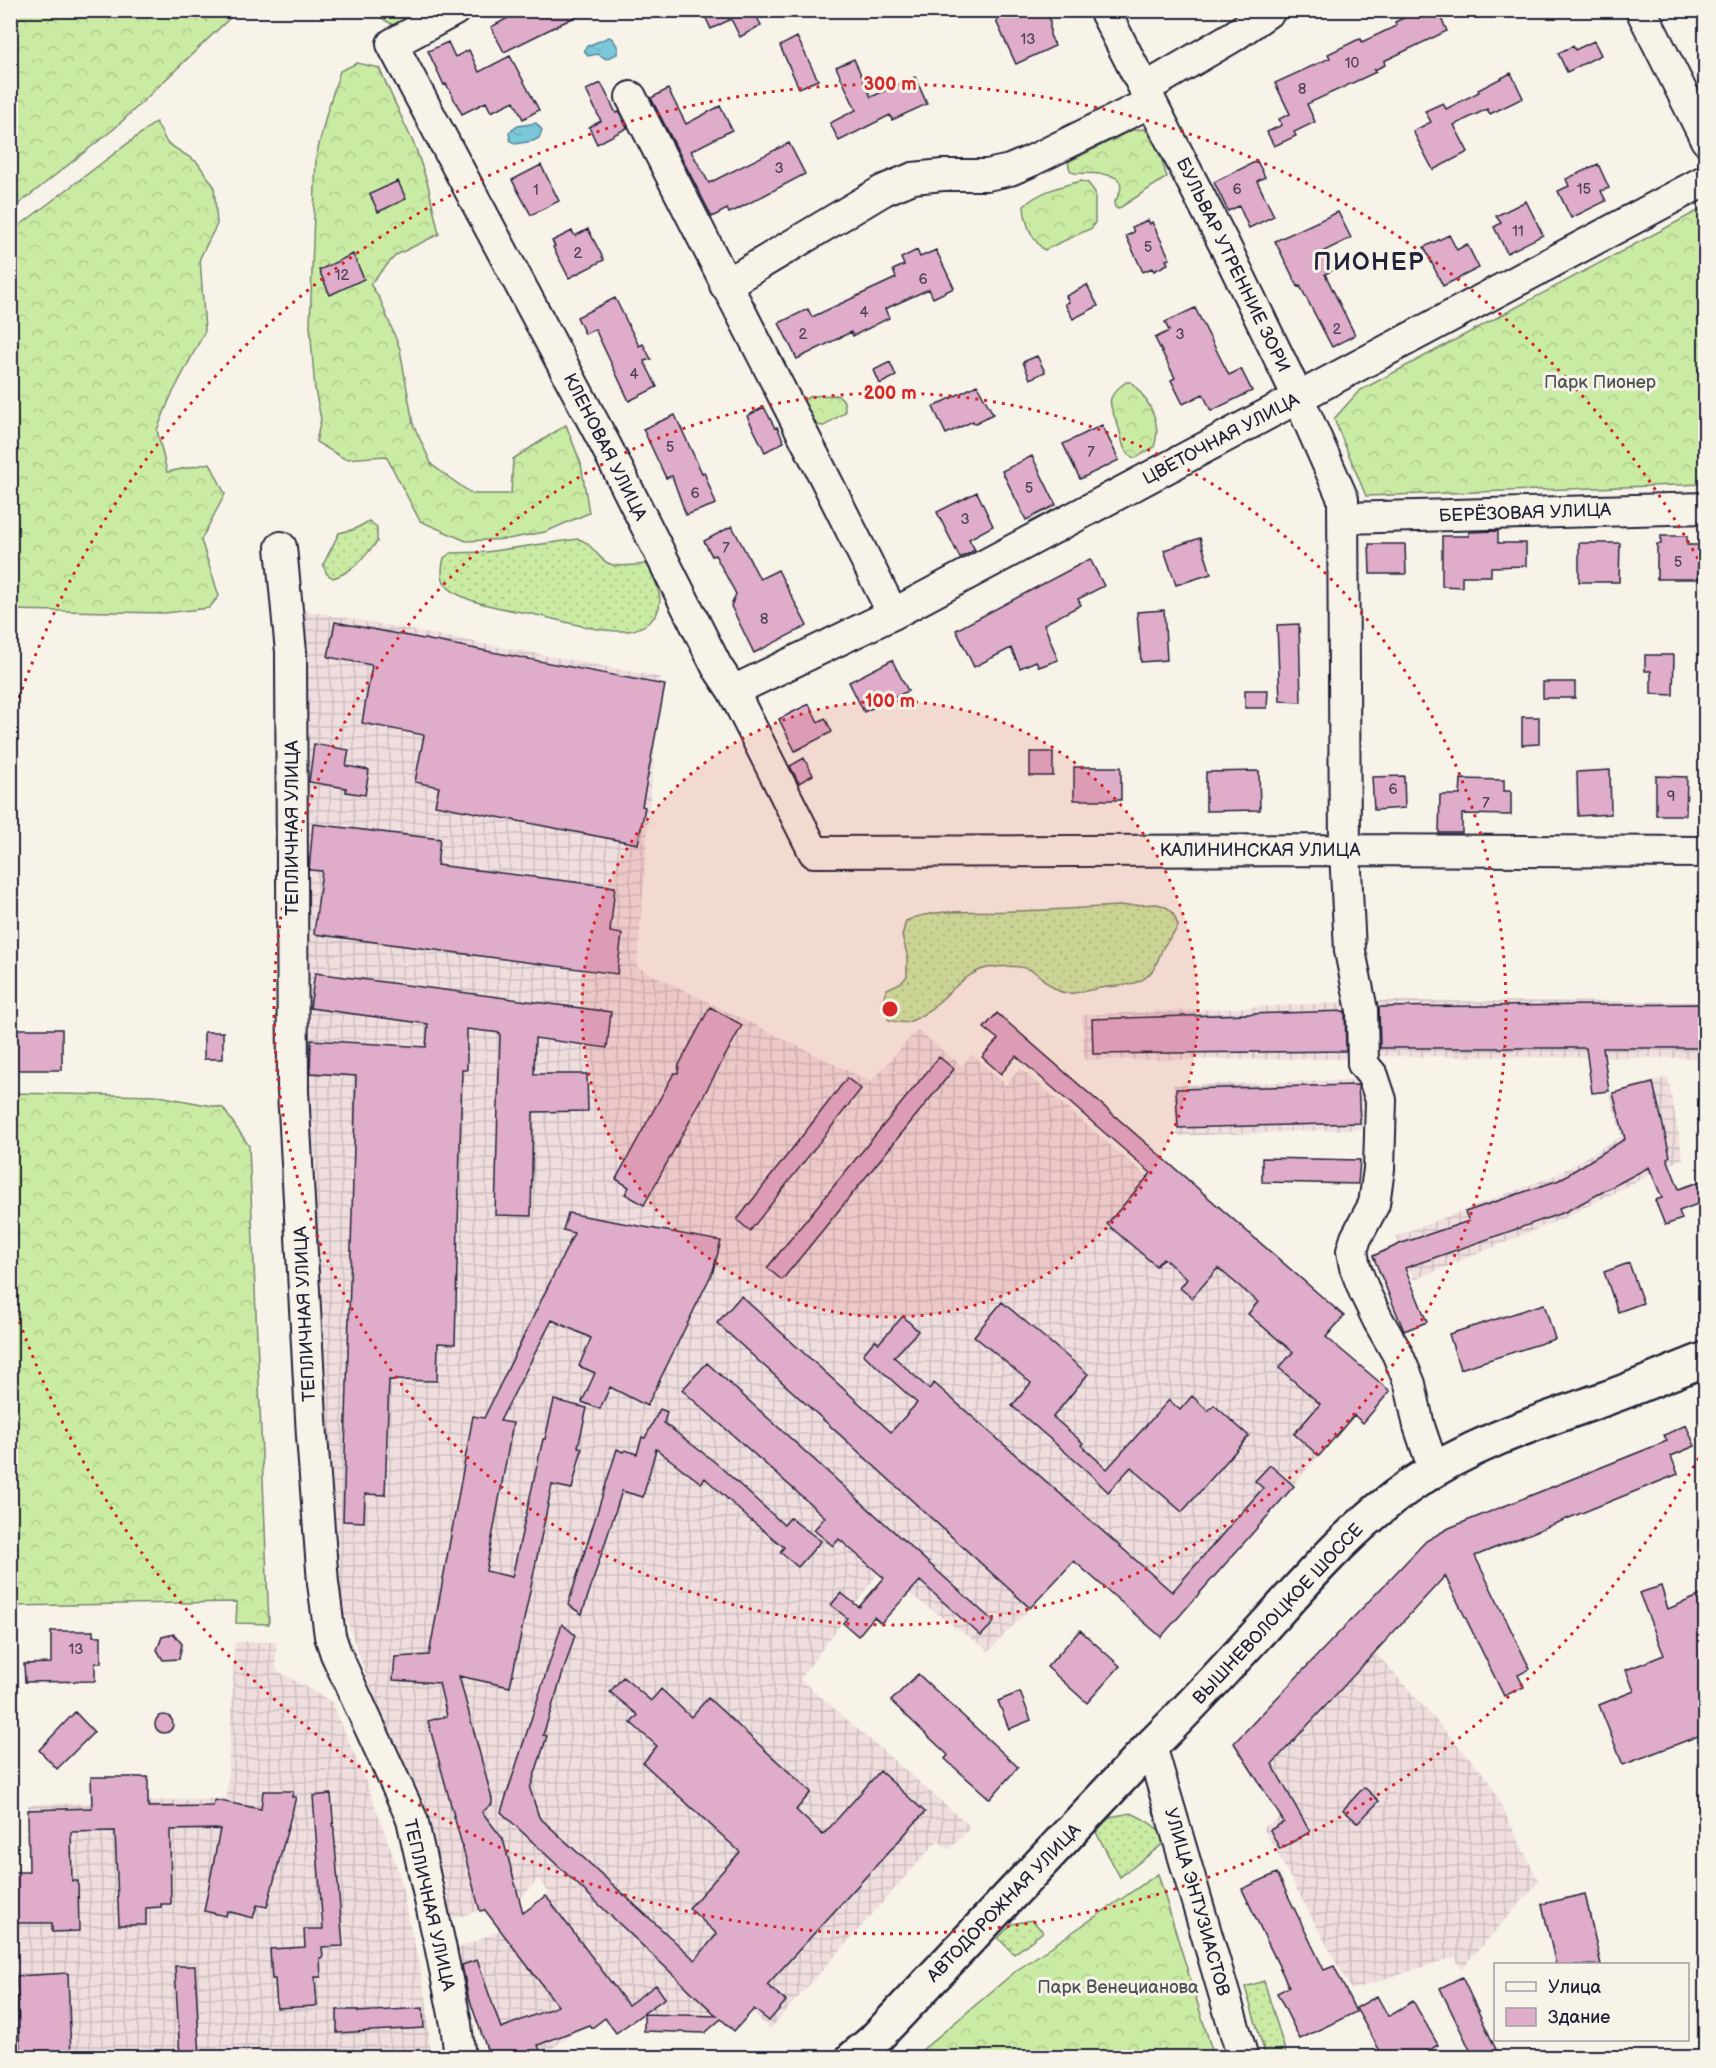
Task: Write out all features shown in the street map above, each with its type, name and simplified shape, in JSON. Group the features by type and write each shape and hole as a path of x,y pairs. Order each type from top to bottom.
{"main road":[{"name":"ВЫШНЕВОЛОЦКОЕ ШОССЕ","path":"1151,1746 1198,1700 1320,1564 1358,1528 1412,1484 1447,1462 1512,1432 1613,1396 1706,1359"},
{"name":"АВТОДОРОЖНАЯ УЛИЦА","path":"853,2058 873,2041 1151,1746"}],"street":[{"name":"КЛЕНОВАЯ УЛИЦА","path":"455,10 392,44 606,446 814,852"},
{"name":"БУЛЬВАР УТРЕННИЕ ЗОРИ","path":"1104,10 1225,246 1298,397 1343,499 1345,518 1345,850 1350,951 1362,1010 1363,1064 1373,1076 1381,1100 1379,1169 1374,1204 1356,1238 1352,1251 1355,1267 1365,1293 1397,1353 1410,1384 1419,1426 1434,1470"},
{"path":"725,285 884,190 913,178 987,175 1010,170 1031,161 1148,95 1271,10"},
{"path":"1641,10 1706,140"},
{"path":"631,97 725,285 816,458 893,614"},
{"name":"ЦВЕТОЧНАЯ УЛИЦА","path":"733,691 893,614 1706,180"},
{"name":"БЕРЁЗОВАЯ УЛИЦА","path":"1345,518 1706,508"},
{"name":"ТЕПЛИЧНАЯ УЛИЦА","path":"281,547 291,652 293,1091 312,1436 323,1582 330,1636 336,1653 412,1819 456,2024 460,2058"},
{"name":"КАЛИНИНСКАЯ УЛИЦА","path":"814,852 1345,850 1706,852"},
{"name":"УЛИЦА ЭНТУЗИАСТОВ","path":"1151,1746 1244,2058"}],"shaded area":[{"path":"304,610 660,677 637,967 871,1082 917,1030 962,1066 972,1054 1006,1085 1020,1068 1204,1225 1311,1325 1390,1391 1363,1423 1354,1415 1161,1637 1075,1561 989,1651 879,1572 800,1679 971,1827 949,1850 938,1840 770,2029 752,2012 734,2031 721,2019 705,2033 644,2031 644,2014 616,2033 605,2018 592,2028 587,2023 540,2057 491,2057 452,1951 501,1930 549,1893 538,1879 519,1900 446,1920 433,1863 332,1579 309,1073 311,1039"},
{"path":"1368,1001 1705,1002 1705,1058 1368,1056"},
{"path":"1356,1002 1357,1059 1084,1060 1082,1015"},
{"path":"1668,1077 1683,1158 1564,1218 1414,1280 1396,1236 1556,1175 1622,1136 1609,1093"},
{"path":"1361,1080 1362,1129 1177,1136 1173,1085"},
{"path":"1346,1625 1375,1652 1488,1779 1539,1882 1461,1969 1455,1957 1351,1990 1263,1827 1281,1817 1234,1743"},
{"path":"235,1642 276,1642 276,1670 332,1702 370,1792 398,1870 426,1997 431,2057 11,2057 10,1976 16,1969 12,1872 29,1872 28,1805 227,1798"}],"green space":[{"path":"370,10 421,11 393,25"},
{"path":"11,11 230,11 234,14 115,128 11,210"},
{"path":"357,63 379,68 416,149 428,185 439,234 396,255 370,284 380,299 400,349 413,424 432,465 472,494 511,494 513,459 566,425 581,464 589,513 545,532 508,539 466,541 420,521 386,456 345,459 316,442 321,419 315,390 310,326 316,157 340,71"},
{"path":"156,122 167,143 197,162 214,186 217,224 200,258 205,331 170,398 157,430 167,472 210,463 225,494 201,540 219,596 209,608 165,613 11,610 11,232"},
{"path":"1144,129 1156,144 1167,177 1118,209 1114,203 1120,192 1121,184 1117,179 1102,174 1074,173 1070,170 1068,162 1132,130"},
{"path":"1081,181 1088,183 1095,192 1095,222 1092,228 1044,250 1030,230 1024,206 1043,193"},
{"name":"Парк Пионер","path":"1705,207 1705,484 1366,496 1334,419 1359,391"},
{"path":"1126,382 1131,382 1149,404 1157,429 1154,447 1136,458 1132,458 1124,448 1111,405 1113,394"},
{"path":"836,395 843,400 845,412 824,426 815,425 803,400 811,396"},
{"path":"369,521 377,527 377,542 357,564 346,572 333,578 327,574 323,565 339,533 355,529"},
{"path":"578,539 587,543 603,560 613,565 647,564 657,587 660,602 659,609 649,622 628,631 582,626 475,602 453,592 443,579 444,558 451,553 486,552"},
{"path":"1157,904 1171,911 1178,926 1165,945 1151,973 1137,982 1067,993 1055,989 1028,969 1016,966 998,967 987,968 966,978 928,1011 908,1022 889,1020 881,1004 887,989 902,982 907,976 907,954 902,936 906,921 945,912"},
{"path":"10,1093 159,1096 223,1108 249,1146 269,1624 236,1623 237,1602 11,1606"},
{"path":"1131,1813 1151,1824 1168,1840 1120,1877 1096,1832 1110,1817"},
{"name":"Парк Венецианова","path":"1158,1874 1214,2057 914,2057 1017,1970"},
{"path":"1032,1920 1043,1932 1014,1954 998,1938 1012,1924"},
{"path":"1264,1981 1287,2057 1266,2057 1245,1987"}],"water":[{"path":"609,37 613,39 618,48 617,54 606,59 598,54 588,56 584,50 587,46"},
{"path":"536,123 542,130 539,138 515,144 510,140 509,132 518,126"}],"building":[{"path":"523,10 589,10 504,52 491,27"},
{"path":"702,10 753,10 761,25 740,37 731,19 711,29"},
{"path":"1003,10 1044,11 1050,19 1050,35 1055,46 1016,64 996,21 1006,16"},
{"path":"1420,10 1437,10 1447,31 1384,61 1385,65 1374,70 1376,72 1307,104 1315,122 1294,132 1296,136 1274,146 1267,132 1282,125 1279,119 1290,114 1275,83 1330,58 1328,54 1357,40 1361,39 1362,42 1396,26 1395,22"},
{"path":"797,37 818,80 799,88 780,46"},
{"path":"1594,41 1601,55 1567,72 1558,53 1573,46 1575,50"},
{"path":"448,42 455,57 469,50 479,72 510,56 539,110 523,119 514,101 491,112 486,102 462,114 446,84 444,85 428,51"},
{"path":"854,59 871,97 915,77 927,104 892,120 890,115 839,141 830,123 856,110 836,67"},
{"path":"1511,73 1523,98 1490,114 1487,109 1454,125 1468,152 1433,170 1413,131 1431,122 1425,111 1443,103 1446,109"},
{"path":"601,83 616,113 619,112 627,128 597,144 589,127 601,121 586,90"},
{"path":"668,89 686,124 720,106 732,130 691,151 709,183 789,143 805,174 736,210 729,213 727,209 712,217 651,98"},
{"path":"1257,161 1265,177 1257,181 1274,216 1249,228 1239,206 1228,211 1214,182"},
{"path":"1598,164 1609,188 1601,191 1606,201 1571,218 1558,191 1569,186 1566,179"},
{"path":"541,165 559,201 531,215 512,180"},
{"path":"398,181 406,199 378,212 370,194"},
{"path":"1526,201 1543,235 1507,253 1494,227 1501,223 1496,216"},
{"path":"1338,212 1351,238 1324,251 1333,270 1325,274 1355,335 1332,347 1275,241"},
{"path":"1148,220 1150,224 1152,222 1170,259 1166,260 1168,264 1154,271 1152,268 1143,272 1126,236 1134,232 1132,227"},
{"path":"588,229 604,260 569,278 552,241 572,231 575,236"},
{"path":"1449,235 1457,250 1467,244 1479,268 1443,286 1424,247"},
{"path":"917,250 920,257 936,250 954,288 933,298 929,289 885,309 889,318 853,336 851,332 797,359 779,323 808,309 812,317 896,278 893,270 904,265 901,258"},
{"path":"353,254 364,279 330,295 319,270"},
{"path":"1087,285 1098,306 1073,319 1065,304 1069,302 1066,296"},
{"path":"615,298 639,346 643,344 651,359 644,361 657,387 629,401 595,329 585,334 577,317"},
{"path":"1195,308 1229,375 1241,369 1252,391 1211,411 1203,394 1183,404 1171,380 1175,378 1155,338 1169,331 1165,322"},
{"path":"1037,356 1045,372 1030,379 1023,362"},
{"path":"890,362 896,376 880,384 874,370"},
{"path":"977,385 993,414 946,434 933,407"},
{"path":"764,407 784,442 765,452 747,416"},
{"path":"675,415 702,473 704,472 716,504 686,515 672,476 666,478 643,429"},
{"path":"1102,425 1119,460 1080,479 1063,444"},
{"path":"1032,456 1056,505 1026,520 1002,471"},
{"path":"977,492 993,526 969,539 975,550 960,558 937,512"},
{"path":"732,526 760,579 778,570 807,626 754,653 731,606 736,594 715,555 712,556 704,541"},
{"path":"1498,531 1498,543 1526,543 1526,566 1491,567 1491,576 1462,576 1462,587 1442,586 1442,536 1469,536 1469,532"},
{"path":"1661,536 1687,536 1687,545 1699,545 1698,579 1657,579 1657,544 1661,544"},
{"path":"1200,538 1211,574 1176,585 1164,550"},
{"path":"1579,543 1620,543 1619,582 1579,582"},
{"path":"1369,544 1405,544 1406,574 1370,574"},
{"path":"1090,559 1104,586 1078,599 1081,605 1044,624 1058,660 1039,667 1036,661 1020,668 1011,648 974,667 956,630"},
{"path":"1164,610 1167,660 1141,662 1137,612"},
{"path":"335,622 665,685 642,806 645,807 638,844 435,805 439,787 415,782 424,735 362,723 372,665 328,657"},
{"path":"1299,624 1301,702 1280,701 1277,625"},
{"path":"1645,655 1674,655 1673,695 1651,694 1651,671 1645,671"},
{"path":"892,660 908,691 864,712 849,682"},
{"path":"1543,682 1575,682 1575,698 1543,698"},
{"path":"1245,690 1268,690 1267,708 1245,708"},
{"path":"809,704 818,722 825,718 832,732 795,751 779,719"},
{"path":"1522,717 1539,717 1539,744 1522,745"},
{"path":"314,744 349,750 346,766 369,770 365,795 346,792 346,788 309,782"},
{"path":"1030,752 1053,752 1053,776 1030,776"},
{"path":"804,758 813,775 799,783 790,766"},
{"path":"1074,767 1121,767 1121,800 1074,800"},
{"path":"1610,770 1611,814 1578,816 1577,772"},
{"path":"1259,771 1260,810 1206,811 1206,772"},
{"path":"1404,776 1405,808 1374,810 1372,777"},
{"path":"1656,776 1687,777 1686,815 1656,815"},
{"path":"1461,779 1504,780 1504,791 1511,791 1511,815 1462,814 1462,833 1439,833 1440,795 1460,795"},
{"path":"313,824 440,839 437,865 615,887 610,932 622,934 617,974 314,934 322,871 309,870"},
{"path":"315,973 611,1012 607,1048 535,1038 534,1074 587,1074 588,1111 533,1112 531,1216 495,1215 500,1033 467,1029 467,1070 462,1070 455,1344 438,1343 437,1381 389,1380 385,1495 365,1494 364,1522 343,1521 356,1076 310,1073 311,1040 426,1047 428,1024 310,1008"},
{"path":"1706,1004 1706,1048 1603,1048 1609,1091 1592,1093 1586,1048 1380,1048 1379,1007"},
{"path":"710,1007 742,1025 644,1205 625,1194 629,1187 616,1179 674,1073 678,1073 679,1065"},
{"path":"1345,1011 1346,1051 1093,1054 1092,1019"},
{"path":"997,1013 1344,1316 1326,1337 1390,1391 1363,1423 1354,1415 1319,1456 1294,1434 1320,1404 1279,1368 1293,1352 1248,1314 1258,1302 1218,1268 1192,1298 1180,1288 1187,1279 1163,1258 1156,1266 1107,1224 1151,1173 1016,1056 1001,1074 982,1057 998,1039 984,1028"},
{"path":"10,1029 62,1029 62,1070 10,1070"},
{"path":"204,1032 223,1032 223,1059 204,1059"},
{"path":"939,1057 954,1069 782,1280 767,1268"},
{"path":"847,1078 861,1089 750,1231 737,1220"},
{"path":"1653,1083 1670,1156 1667,1158 1679,1189 1702,1181 1706,1189 1706,1201 1679,1211 1682,1219 1665,1225 1655,1200 1662,1198 1649,1167 1565,1212 1405,1268 1427,1322 1404,1331 1373,1256 1402,1243 1469,1221 1465,1212 1559,1180 1625,1139 1613,1093"},
{"path":"1358,1085 1360,1123 1178,1128 1176,1089"},
{"path":"1262,1158 1360,1160 1358,1184 1262,1182"},
{"path":"568,1213 721,1241 713,1271 647,1406 610,1387 600,1409 582,1402 595,1373 579,1366 591,1338 552,1320 500,1421 513,1423 486,1571 512,1577 554,1400 587,1408 578,1447 582,1448 572,1489 552,1485 510,1687 459,1676 492,1799 492,1804 482,1812 503,1839 523,1913 546,1896 628,2005 656,1985 665,1998 616,2033 605,2018 592,2028 589,2025 538,2045 543,2058 490,2058 468,1995 462,1965 477,1960 501,2028 558,2006 485,1910 480,1911 428,1721 447,1716 439,1683 393,1680 395,1657 429,1655 473,1416 484,1418 574,1233 563,1230"},
{"path":"1629,1263 1643,1303 1618,1312 1604,1272"},
{"path":"741,1296 891,1432 917,1403 863,1354 875,1340 879,1343 903,1316 918,1331 894,1357 929,1389 934,1383 1172,1592 1263,1488 1255,1481 1270,1465 1294,1486 1161,1637 1074,1561 1030,1608 717,1323"},
{"path":"1002,1302 1088,1374 1053,1417 1083,1443 1081,1445 1107,1469 1169,1400 1180,1410 1192,1396 1208,1411 1214,1405 1249,1436 1182,1512 1131,1467 1108,1492 1012,1406 1031,1383 974,1336"},
{"path":"1544,1304 1555,1339 1460,1369 1449,1334"},
{"path":"707,1363 994,1622 981,1636 920,1581 881,1623 874,1617 858,1636 843,1623 847,1618 831,1605 841,1593 859,1607 884,1578 839,1539 833,1546 814,1530 825,1517 682,1390"},
{"path":"660,1409 667,1412 664,1423 716,1463 784,1525 790,1518 821,1541 798,1567 780,1552 784,1547 748,1518 705,1478 701,1483 656,1449 643,1497 622,1491 582,1614 568,1605 617,1449 637,1454 642,1437 645,1438"},
{"path":"1686,1425 1695,1446 1671,1456 1678,1474 1475,1556 1530,1669 1518,1675 1524,1687 1504,1696 1445,1576 1272,1764 1310,1832 1280,1849 1270,1830 1284,1822 1234,1743 1426,1541 1449,1528 1667,1441 1664,1435"},
{"path":"1661,1586 1668,1609 1706,1593 1706,1733 1623,1765 1599,1705 1634,1691 1626,1670 1664,1655 1639,1593"},
{"path":"562,1624 575,1635 543,1735 547,1736 530,1789 539,1817 695,1960 717,1934 689,1908 740,1852 643,1763 657,1746 631,1723 638,1715 610,1692 623,1677 651,1701 661,1689 691,1717 708,1698 811,1792 796,1810 823,1835 880,1771 925,1812 767,1985 786,2001 769,2021 754,2009 734,2031 721,2019 705,2033 644,2031 644,2014 717,2016 501,1812"},
{"path":"1080,1630 1120,1666 1087,1703 1047,1667"},
{"path":"51,1631 93,1631 93,1636 101,1636 101,1663 95,1663 95,1681 25,1682 24,1664 51,1663"},
{"path":"174,1634 182,1644 179,1659 163,1660 157,1650 162,1637"},
{"path":"918,1674 1018,1767 990,1799 945,1759 948,1755 891,1701"},
{"path":"1020,1692 1031,1720 1009,1729 998,1701"},
{"path":"75,1712 94,1732 57,1769 39,1750"},
{"path":"164,1715 170,1718 173,1724 170,1730 164,1733 158,1730 155,1724 158,1718"},
{"path":"91,1777 148,1777 148,1807 213,1806 215,1800 261,1809 263,1791 293,1791 292,1797 296,1797 267,1907 257,1905 253,1918 227,1911 226,1916 204,1911 220,1829 170,1830 171,1904 146,1908 146,1925 119,1925 115,1831 71,1832 72,1881 78,1881 79,1931 52,1932 52,1923 13,1923 12,1872 29,1872 28,1810 92,1808"},
{"path":"1364,1787 1379,1801 1358,1823 1343,1810"},
{"path":"331,1794 343,1946 322,1947 321,1977 315,1977 317,2006 277,2008 270,1949 305,1947 304,1929 323,1929 313,1796"},
{"path":"1277,1873 1324,1970 1334,1966 1356,2012 1300,2039 1277,1993 1289,1987 1242,1889"},
{"path":"1585,1894 1601,1963 1556,1963 1542,1904"},
{"path":"175,1966 195,1966 200,2058 180,2058"},
{"path":"68,1973 71,2058 20,2058 17,1976"},
{"path":"1462,1977 1500,2058 1474,2058 1440,1988"},
{"path":"1377,1996 1388,2016 1413,2001 1438,2045 1416,2058 1384,2058 1356,2008"},
{"path":"423,2008 424,2028 337,2033 337,2010 358,2010 358,2012"}],"district":[{"name":"ПИОНЕР","path":"1369,262"}]}
